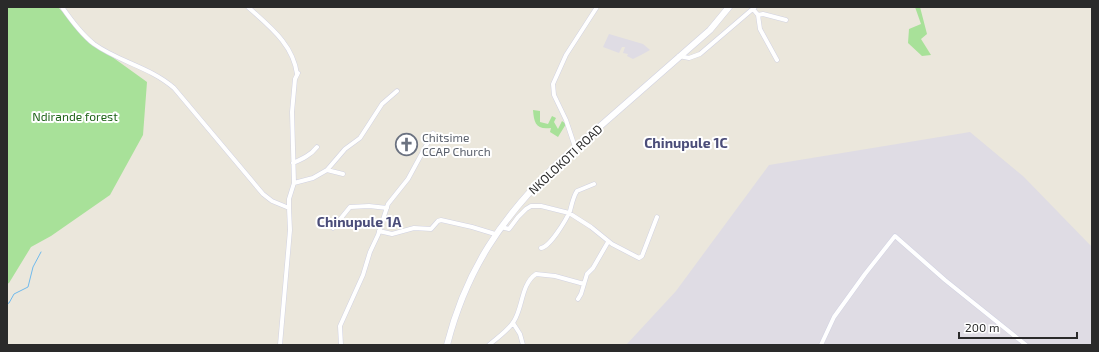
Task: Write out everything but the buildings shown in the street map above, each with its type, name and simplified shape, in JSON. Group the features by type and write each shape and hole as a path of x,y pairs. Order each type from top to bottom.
{"main road":[{"name":"NKOLOKOTI ROAD","path":"447,345 458,308 470,279 495,234 529,192 575,147 710,30 729,7"}],"street":[{"path":"62,7 82,33 95,44 127,62 164,79 174,88 263,194 272,201 288,208"},
{"path":"248,7 272,29 290,51 295,63 297,74 292,112 294,183 288,208 290,230 280,345"},
{"path":"575,147 566,120 554,95 553,84 566,55 597,7"},
{"path":"679,56 689,58 700,54 754,8 758,15 760,29 776,60"},
{"path":"758,15 763,14 786,20"},
{"path":"294,183 313,178 327,170 345,149 360,138 384,101 397,91"},
{"path":"341,345 340,326 363,275 387,208 392,198 405,183 414,169 433,133"},
{"path":"293,163 307,156 317,147"},
{"path":"327,170 343,174"},
{"path":"541,248 545,248 569,213 577,191 594,184"},
{"path":"333,228 350,207 369,206 387,208"},
{"path":"500,227 508,229 526,209 534,206 541,206 569,213 591,227 608,242 639,258 641,257 657,217"},
{"path":"379,232 392,234 414,228 431,229 438,221 441,220 495,234"},
{"path":"821,345 834,317 895,236 945,280 1026,345"},
{"path":"578,299 582,292 587,274 595,266 608,242"},
{"path":"489,345 513,323 525,289 531,278 536,274 555,276 584,284"},
{"path":"513,323 520,334 523,345"}],"shaded area":[{"path":"609,34 643,44 650,50 633,59 627,56 628,54 623,53 625,47 622,47 619,53 603,47"},
{"path":"970,132 1024,177 1092,247 1092,345 626,345 676,291 769,165"}],"green space":[{"name":"Ndirande forest","path":"7,7 58,7 90,41 147,82 143,135 110,195 51,236 31,247 7,284"},
{"path":"915,7 920,7 927,34 921,39 931,55 922,56 908,43 909,29 921,24"},
{"path":"533,110 540,111 540,122 548,124 552,116 556,118 554,122 558,129 562,121 566,124 558,137 550,132 551,128 542,128 537,125 534,119"}],"waterway":[{"path":"7,304 14,294 28,287 33,267 41,252"}],"place":[{"name":"Chitsime CCAP Church","path":"406,144"}],"district":[{"name":"Chinupule 1C","path":"686,142"},
{"name":"Chinupule 1A","path":"359,221"}]}
